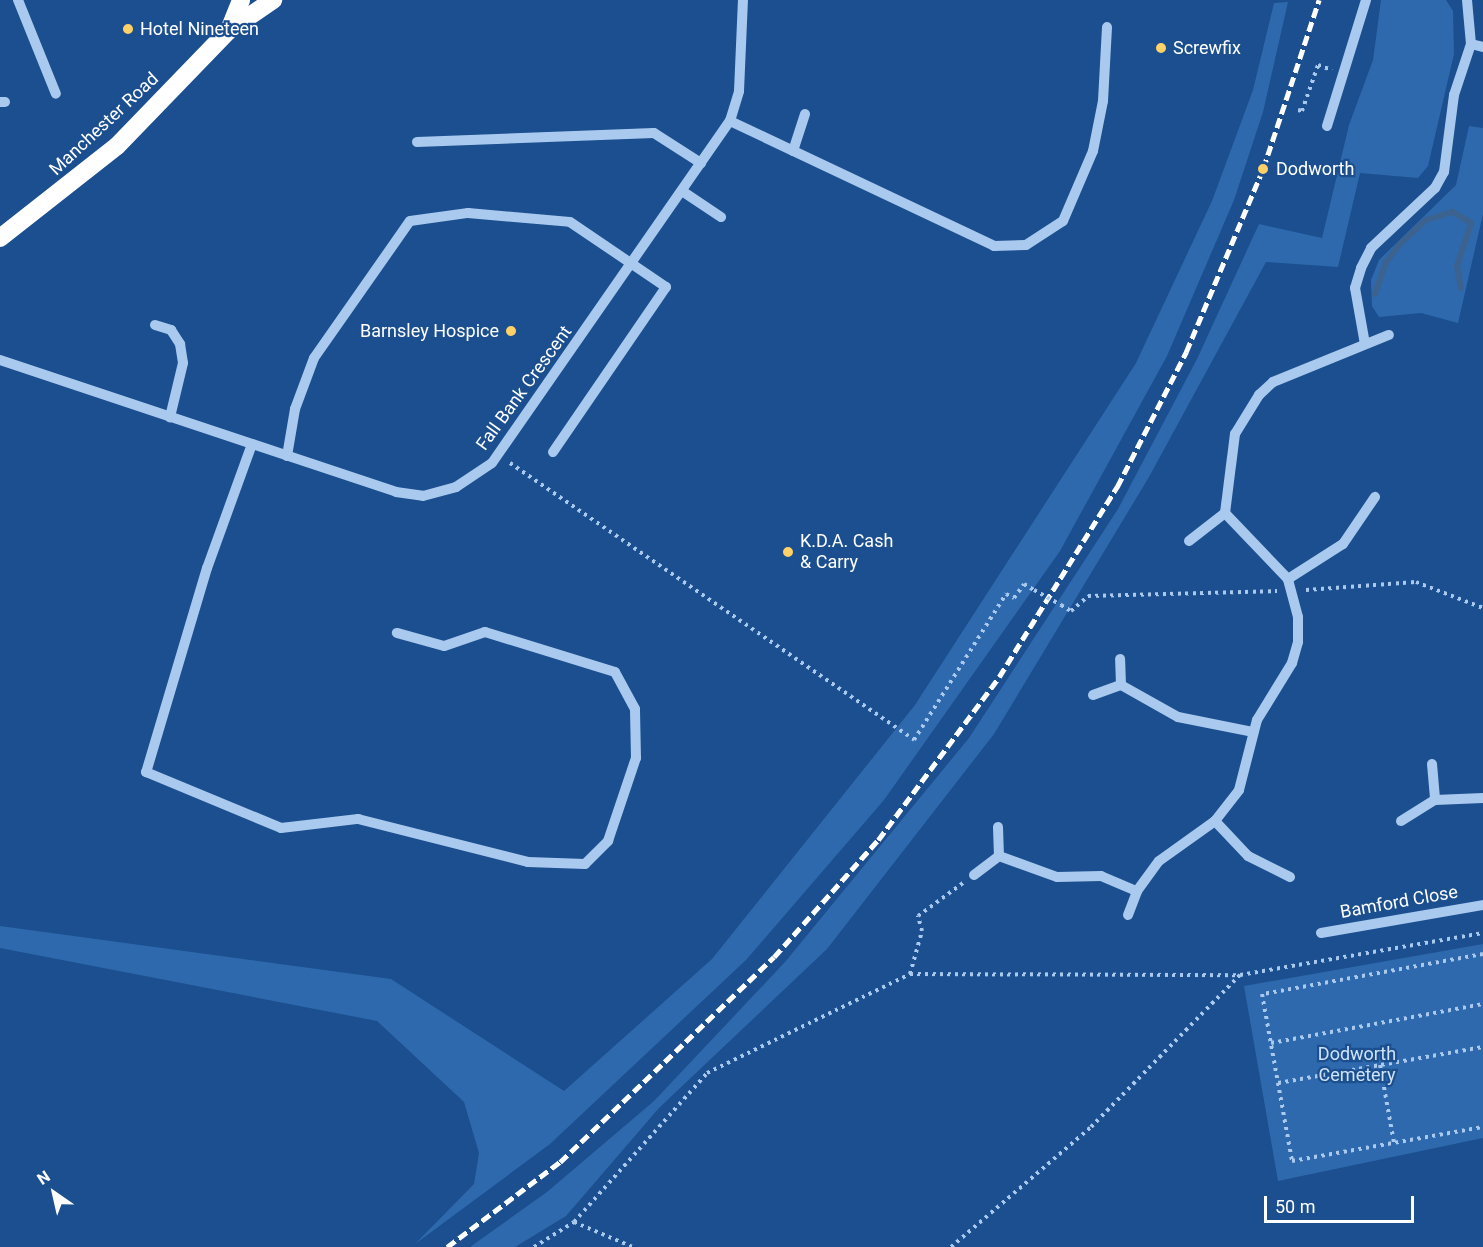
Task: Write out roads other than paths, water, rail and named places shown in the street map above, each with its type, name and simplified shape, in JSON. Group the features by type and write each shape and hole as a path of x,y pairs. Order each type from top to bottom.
{"highway":[{"name":"Manchester Road","path":"228,31 241,0"},
{"name":"Manchester Road","path":"0,238 117,146 228,31 273,0"}],"street":[{"path":"18,0 56,94"},
{"name":"Fall Bank Crescent","path":"0,360 287,456 423,496 474,478 498,455 729,121 739,91 743,0"},
{"path":"1328,126 1366,0"},
{"path":"1365,344 1356,298 1361,268 1371,248 1435,188 1444,172 1454,95 1471,44 1467,0"},
{"path":"729,121 994,246 1040,240 1063,221 1093,151 1103,100 1107,27"},
{"path":"1471,44 1483,47"},
{"path":"793,151 805,114"},
{"path":"417,142 654,133 701,163"},
{"path":"682,191 721,217"},
{"path":"287,456 295,409 314,358 410,221 468,213 570,222 666,287 553,452"},
{"path":"155,325 171,330 180,344 183,363 170,417"},
{"path":"1189,541 1225,513 1235,434 1259,395 1273,382 1389,335"},
{"path":"252,444 207,568 146,772 281,828 358,819 528,862 585,864 608,841 636,758 635,710 615,672 485,632 444,646 397,633"},
{"path":"1288,579 1343,544 1375,497"},
{"path":"1128,915 1137,891 1159,861 1215,821 1248,771 1253,732 1298,642 1292,591 1288,579 1225,513"},
{"path":"1120,659 1121,685"},
{"path":"1121,685 1178,717 1253,732"},
{"path":"1093,696 1121,685"},
{"path":"1432,764 1435,800"},
{"path":"1401,821 1435,800 1483,798"},
{"path":"1215,821 1248,856 1290,877"},
{"path":"999,827 999,856"},
{"path":"999,856 1057,877 1101,876 1137,891"},
{"path":"974,875 999,856"},
{"name":"Bamford Close","path":"1321,933 1483,905"}],"waterway":[{"path":"1375,294 1386,262 1400,244 1426,220 1453,212 1471,223 1457,266 1461,288"}],"railway":[{"path":"447,1247 560,1162 774,957 878,840 999,677 1117,487 1186,352 1263,169 1319,0"}],"place":[{"name":"Hotel Nineteen","path":"128,29"},
{"name":"Screwfix","path":"1161,48"},
{"name":"Dodworth","path":"1263,169"},
{"name":"Barnsley Hospice","path":"511,331"},
{"name":"K.D.A. Cash & Carry","path":"788,552"}],"park label":[{"name":"Dodworth Cemetery","path":"1357,1065"}]}
